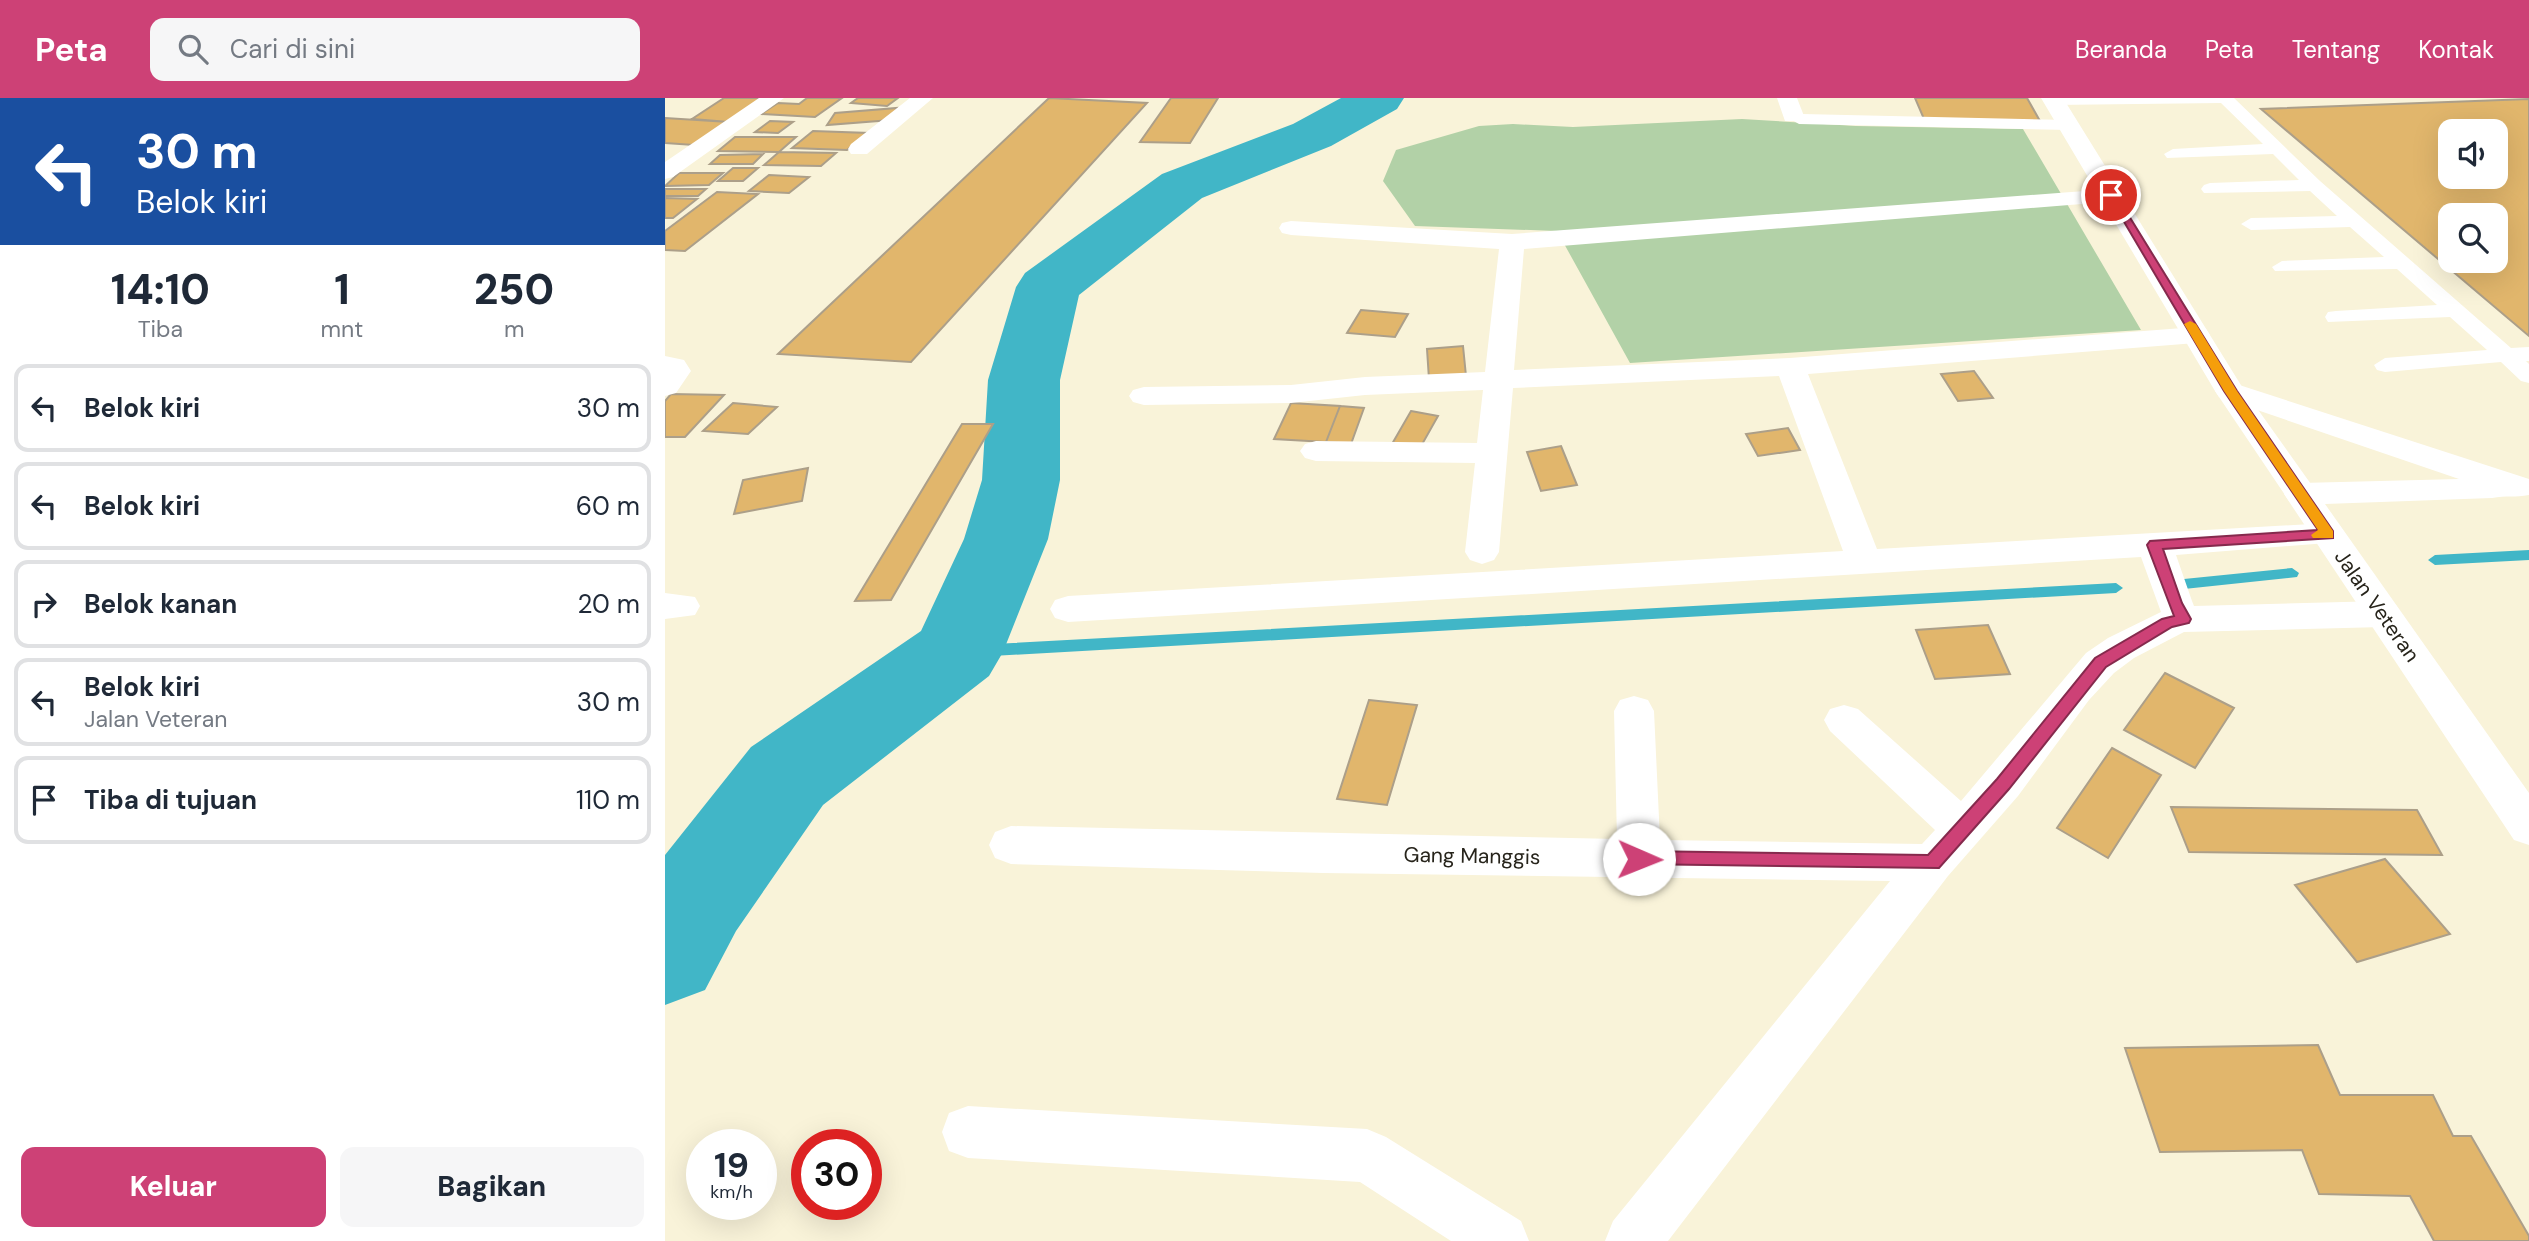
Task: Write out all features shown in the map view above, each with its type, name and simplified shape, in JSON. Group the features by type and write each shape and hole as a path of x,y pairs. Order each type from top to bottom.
{"street":[{"path":"665,172 773,98"},
{"path":"859,149 923,98"},
{"name":"Jalan Veteran","path":"2053,99 2230,391 2529,827"},
{"path":"1291,228 1513,242 2111,195"},
{"path":"1482,552 1489,453 1513,242"},
{"path":"1144,396 1291,394 1365,386 1497,383 1790,367 2196,335"},
{"path":"665,365 674,366 676,371 665,387"},
{"path":"1790,367 1865,562"},
{"path":"2230,391 2524,487"},
{"path":"1316,451 1489,453"},
{"path":"2301,494 2524,487"},
{"path":"1068,610 2328,534"},
{"path":"2155,545 2174,603 2184,619"},
{"path":"1633,1241 1961,827 2003,784 2100,663 2168,623 2184,619 2383,614"},
{"path":"1634,711 1639,859"},
{"path":"1845,720 1961,827"},
{"name":"Gang Manggis","path":"1011,845 1323,854 1932,863"},
{"path":"968,1132 1367,1156 1501,1241"}],"lane":[{"path":"2053,99 2225,98 2399,263 2529,376"},
{"path":"1790,107 1799,119 2070,125"},
{"path":"2173,154 2278,149"},
{"path":"2210,189 2314,185"},
{"path":"2251,224 2354,221"},
{"path":"2282,267 2399,263"},
{"path":"2336,317 2455,310"},
{"path":"2385,365 2529,354"}],"green space":[{"path":"1742,119 1856,126 2023,129 2141,330 1630,363 1557,231 1415,226 1383,181 1396,150 1479,126 1513,124 1573,127"}],"building":[{"path":"724,98 763,98 729,122 692,119"},
{"path":"807,98 842,98 815,117 761,114 778,103 799,104"},
{"path":"858,98 898,98 887,106 851,103"},
{"path":"1049,98 1147,103 911,362 778,354"},
{"path":"1171,98 1218,98 1190,143 1140,142"},
{"path":"1915,98 2027,98 2040,121 1924,119"},
{"path":"2529,99 2529,336 2455,273 2508,273 2508,203 2438,203 2438,259 2261,109"},
{"path":"897,108 891,120 827,125 835,113"},
{"path":"665,118 729,122 694,145 665,143"},
{"path":"770,121 793,122 778,133 755,132"},
{"path":"813,131 868,133 847,150 792,148"},
{"path":"735,137 796,137 779,152 718,151"},
{"path":"779,152 836,153 821,166 764,165"},
{"path":"763,154 753,164 710,164 720,155"},
{"path":"733,168 758,168 743,181 718,181"},
{"path":"679,173 723,173 709,185 665,186"},
{"path":"769,175 809,177 789,193 749,191"},
{"path":"665,189 706,189 698,196 665,196"},
{"path":"717,192 758,194 685,251 665,250 665,231"},
{"path":"665,198 697,199 673,218 665,218"},
{"path":"1361,310 1408,314 1395,337 1347,333"},
{"path":"1463,346 1466,376 1429,379 1427,349"},
{"path":"1974,371 1993,398 1958,401 1941,374"},
{"path":"671,394 724,395 685,437 665,437 665,401"},
{"path":"733,403 777,407 748,434 703,431"},
{"path":"1291,403 1340,406 1326,442 1274,439"},
{"path":"1340,406 1364,408 1351,444 1326,442"},
{"path":"1411,411 1438,416 1420,448 1392,444"},
{"path":"962,424 993,424 891,600 855,601"},
{"path":"1788,428 1800,450 1758,456 1746,434"},
{"path":"1561,446 1577,485 1541,491 1527,452"},
{"path":"808,468 802,501 734,514 743,480"},
{"path":"1988,625 2010,674 1935,679 1916,630"},
{"path":"2165,673 2234,708 2195,768 2124,730"},
{"path":"1369,700 1417,705 1387,805 1337,799"},
{"path":"2112,748 2161,775 2108,858 2057,828"},
{"path":"2171,807 2417,810 2442,855 2189,852"},
{"path":"2385,859 2450,934 2357,962 2295,885"},
{"path":"2318,1045 2340,1095 2433,1095 2453,1136 2471,1136 2529,1236 2529,1241 2434,1241 2410,1196 2319,1194 2302,1150 2160,1152 2125,1048"}],"waterway":[{"path":"665,953 697,897 787,776 957,652 1006,539 1021,480 1024,380 1048,287 1182,186 1312,135 1379,98"},
{"path":"2435,560 2529,555"},
{"path":"2184,584 2292,573"},
{"path":"957,652 2116,588"}],"slow traffic":[{"path":"2190,324 2230,391 2328,534 2318,535"}],"route":[{"path":"1639,859 1932,863 1961,827 2003,784 2075,690 2100,663 2121,648 2168,623 2184,619 2174,603 2155,545 2328,534 2230,391 2111,195"}]}
